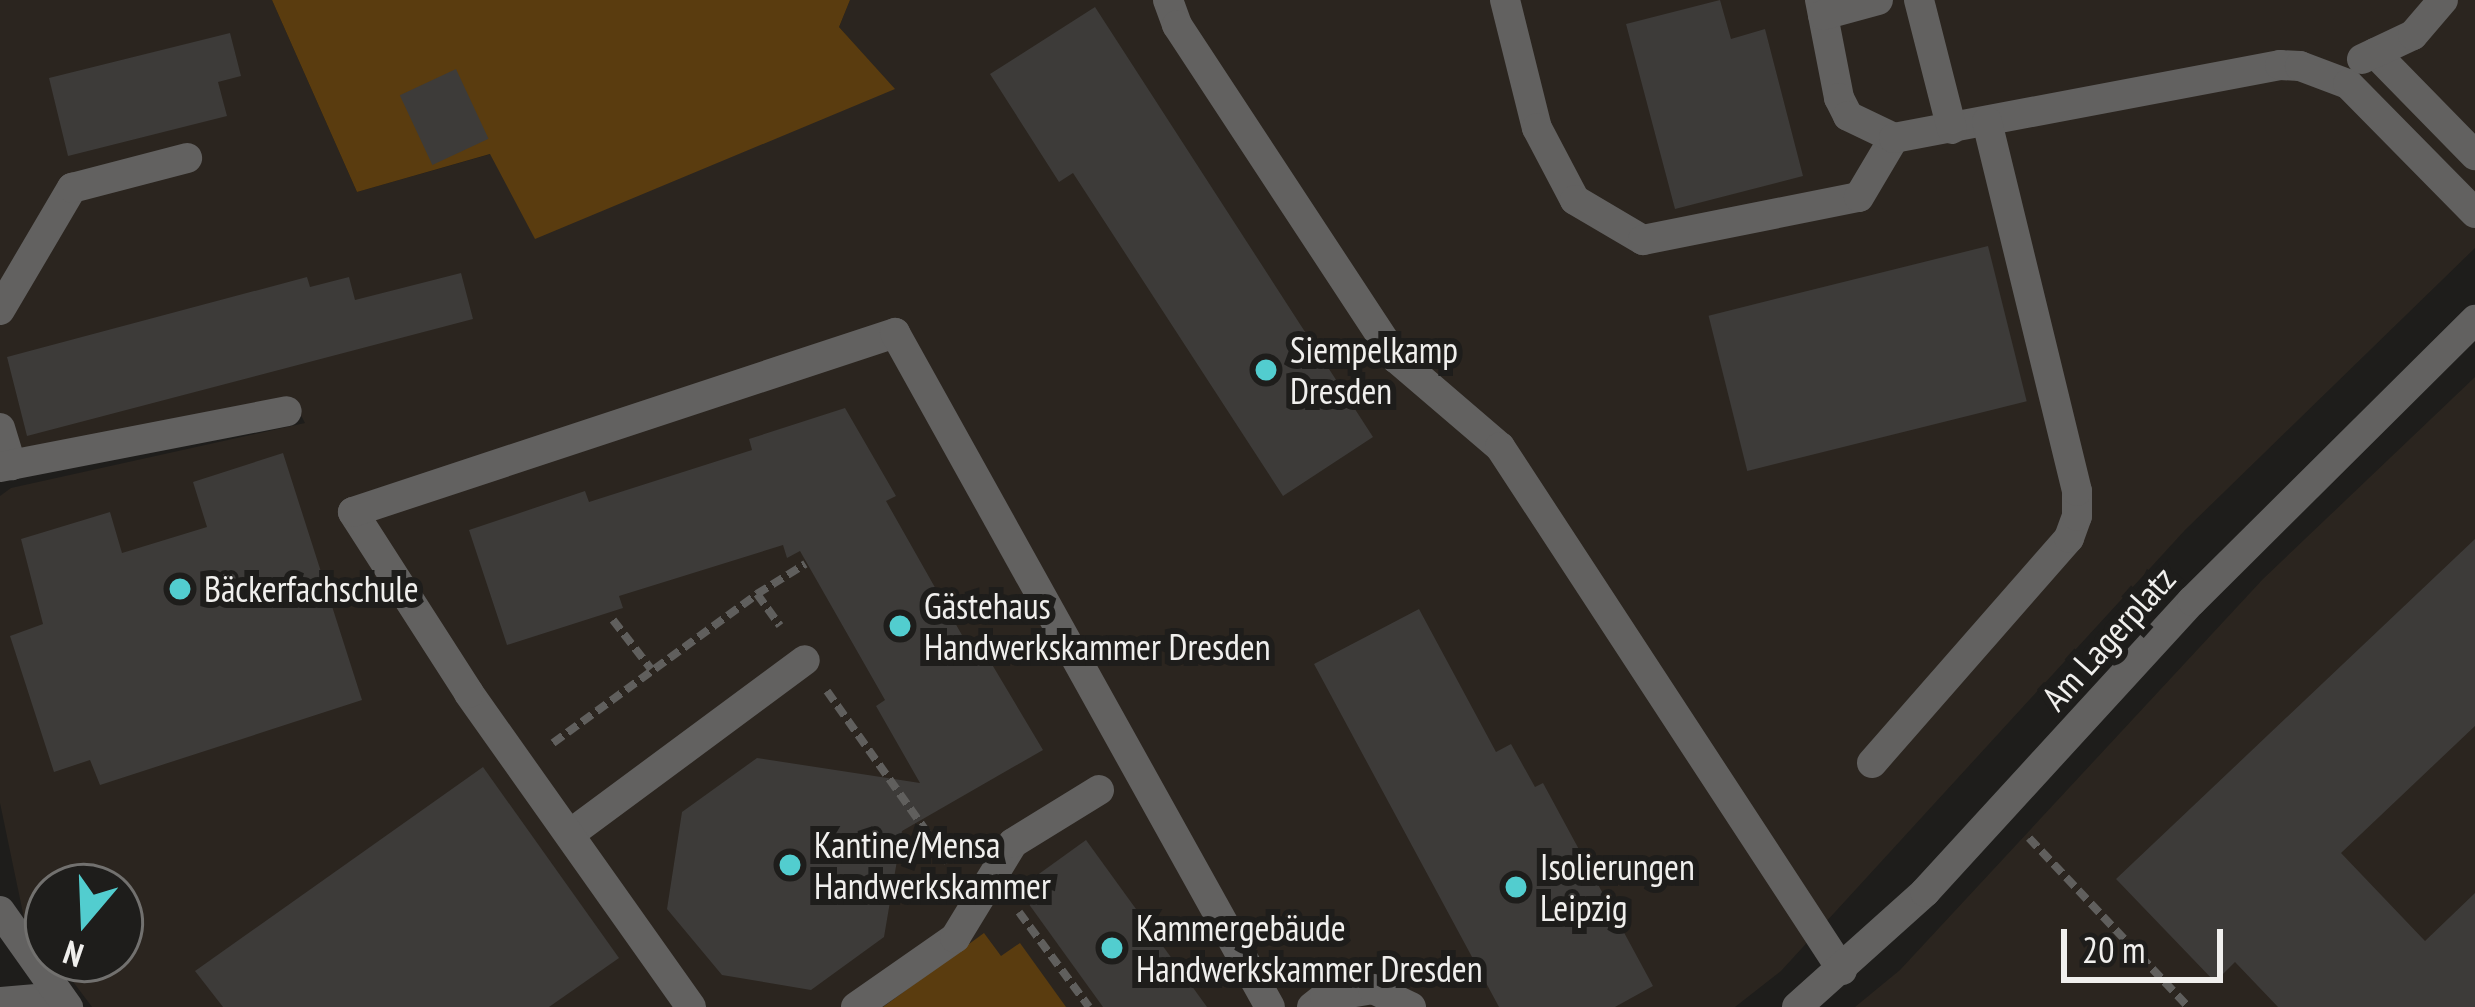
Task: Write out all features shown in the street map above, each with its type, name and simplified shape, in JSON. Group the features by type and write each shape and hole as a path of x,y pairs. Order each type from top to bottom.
{"street":[{"path":"1168,0 1177,25 1396,358 1500,447 1842,970"},
{"path":"1505,0 1537,128 1575,200 1643,240 1858,197 1894,138"},
{"path":"1878,0 1821,8 1839,98 1848,116 1894,138 2280,65 2329,74 2348,84 2475,213"},
{"path":"1919,0 1952,129"},
{"path":"2329,74 2413,35 2443,0"},
{"path":"2375,52 2475,155"},
{"path":"1872,763 2069,538 2077,516 2077,491 1988,122"},
{"path":"0,310 72,188 187,158"},
{"name":"Am Lagerplatz","path":"1797,1007 1842,970 2004,811 2192,602 2475,320"},
{"path":"691,1007 522,766 353,512 895,333 1270,1007"},
{"path":"0,428 5,466 287,410"},
{"path":"570,834 805,660"},
{"path":"856,1007 955,938 1013,843 1099,790"},
{"path":"0,911 64,1002"},
{"path":"1312,1007 1325,997 1373,989 1411,1007"},
{"path":"0,1002 64,1002"}],"path":[{"path":"522,766 651,669 806,564"},
{"path":"757,595 965,886 992,876 1089,1007"},
{"path":"613,620 651,669"},
{"path":"2004,811 2188,1007"}],"shaded area":[{"path":"0,0 272,0 357,192 491,154 894,89 839,27 850,0 2475,0 2475,248 2185,530 1781,971 1735,1007 92,1007 74,983 144,983 144,863 24,863 24,918 0,803 0,496 11,488 305,423 293,400 0,457"},
{"path":"272,0 850,0 839,27 895,89 535,239 490,154 357,192"},
{"path":"2475,377 2475,1007 1855,1007 1900,970 2263,579"},
{"path":"984,933 1001,956 1020,943 1066,1007 883,1007"}],"building":[{"path":"1720,0 1731,39 1765,29 1803,176 1675,209 1626,24"},
{"path":"1095,7 1373,437 1283,496 1073,173 1059,182 990,74"},
{"path":"230,33 241,76 218,82 227,116 68,156 49,78"},
{"path":"456,69 489,139 432,165 400,95"},
{"path":"1988,246 2027,401 1747,471 1709,316"},
{"path":"461,273 473,319 27,436 7,357 307,277 310,287 349,277 355,300"},
{"name":"Gästehaus Handwerkskammer Dresden","path":"845,408 896,496 886,501 971,651 981,646 1043,750 902,831 884,937 811,990 722,975 667,909 682,812 757,758 920,783 876,706 885,700 800,551 787,558 783,545 619,596 623,608 507,645 469,530 585,491 589,502 752,450 749,439"},
{"name":"Bäckerfachschule","path":"283,453 362,700 100,785 90,760 54,772 10,636 43,624 21,539 110,512 122,553 207,527 193,482"},
{"path":"2475,539 2475,726 2341,853 2425,941 2475,893 2475,1007 2278,1007 2235,962 2215,982 2116,879"},
{"name":"Isolierungen Leipzig","path":"1419,609 1496,752 1511,744 1535,787 1543,783 1653,986 1615,1007 1499,1007 1314,664"},
{"path":"483,767 619,958 549,1007 223,1007 195,971"},
{"name":"Kammergebäude Handwerkskammer Dresden","path":"1086,840 1207,1007 1103,1007 1018,889"}],"place":[{"name":"Siempelkamp Dresden","path":"1266,370"},
{"name":"Bäckerfachschule","path":"180,589"},
{"name":"Gästehaus Handwerkskammer Dresden","path":"900,626"},
{"name":"Kantine/Mensa Handwerkskammer","path":"790,865"},
{"name":"Isolierungen Leipzig","path":"1516,887"},
{"name":"Kammergebäude Handwerkskammer Dresden","path":"1112,948"}]}
